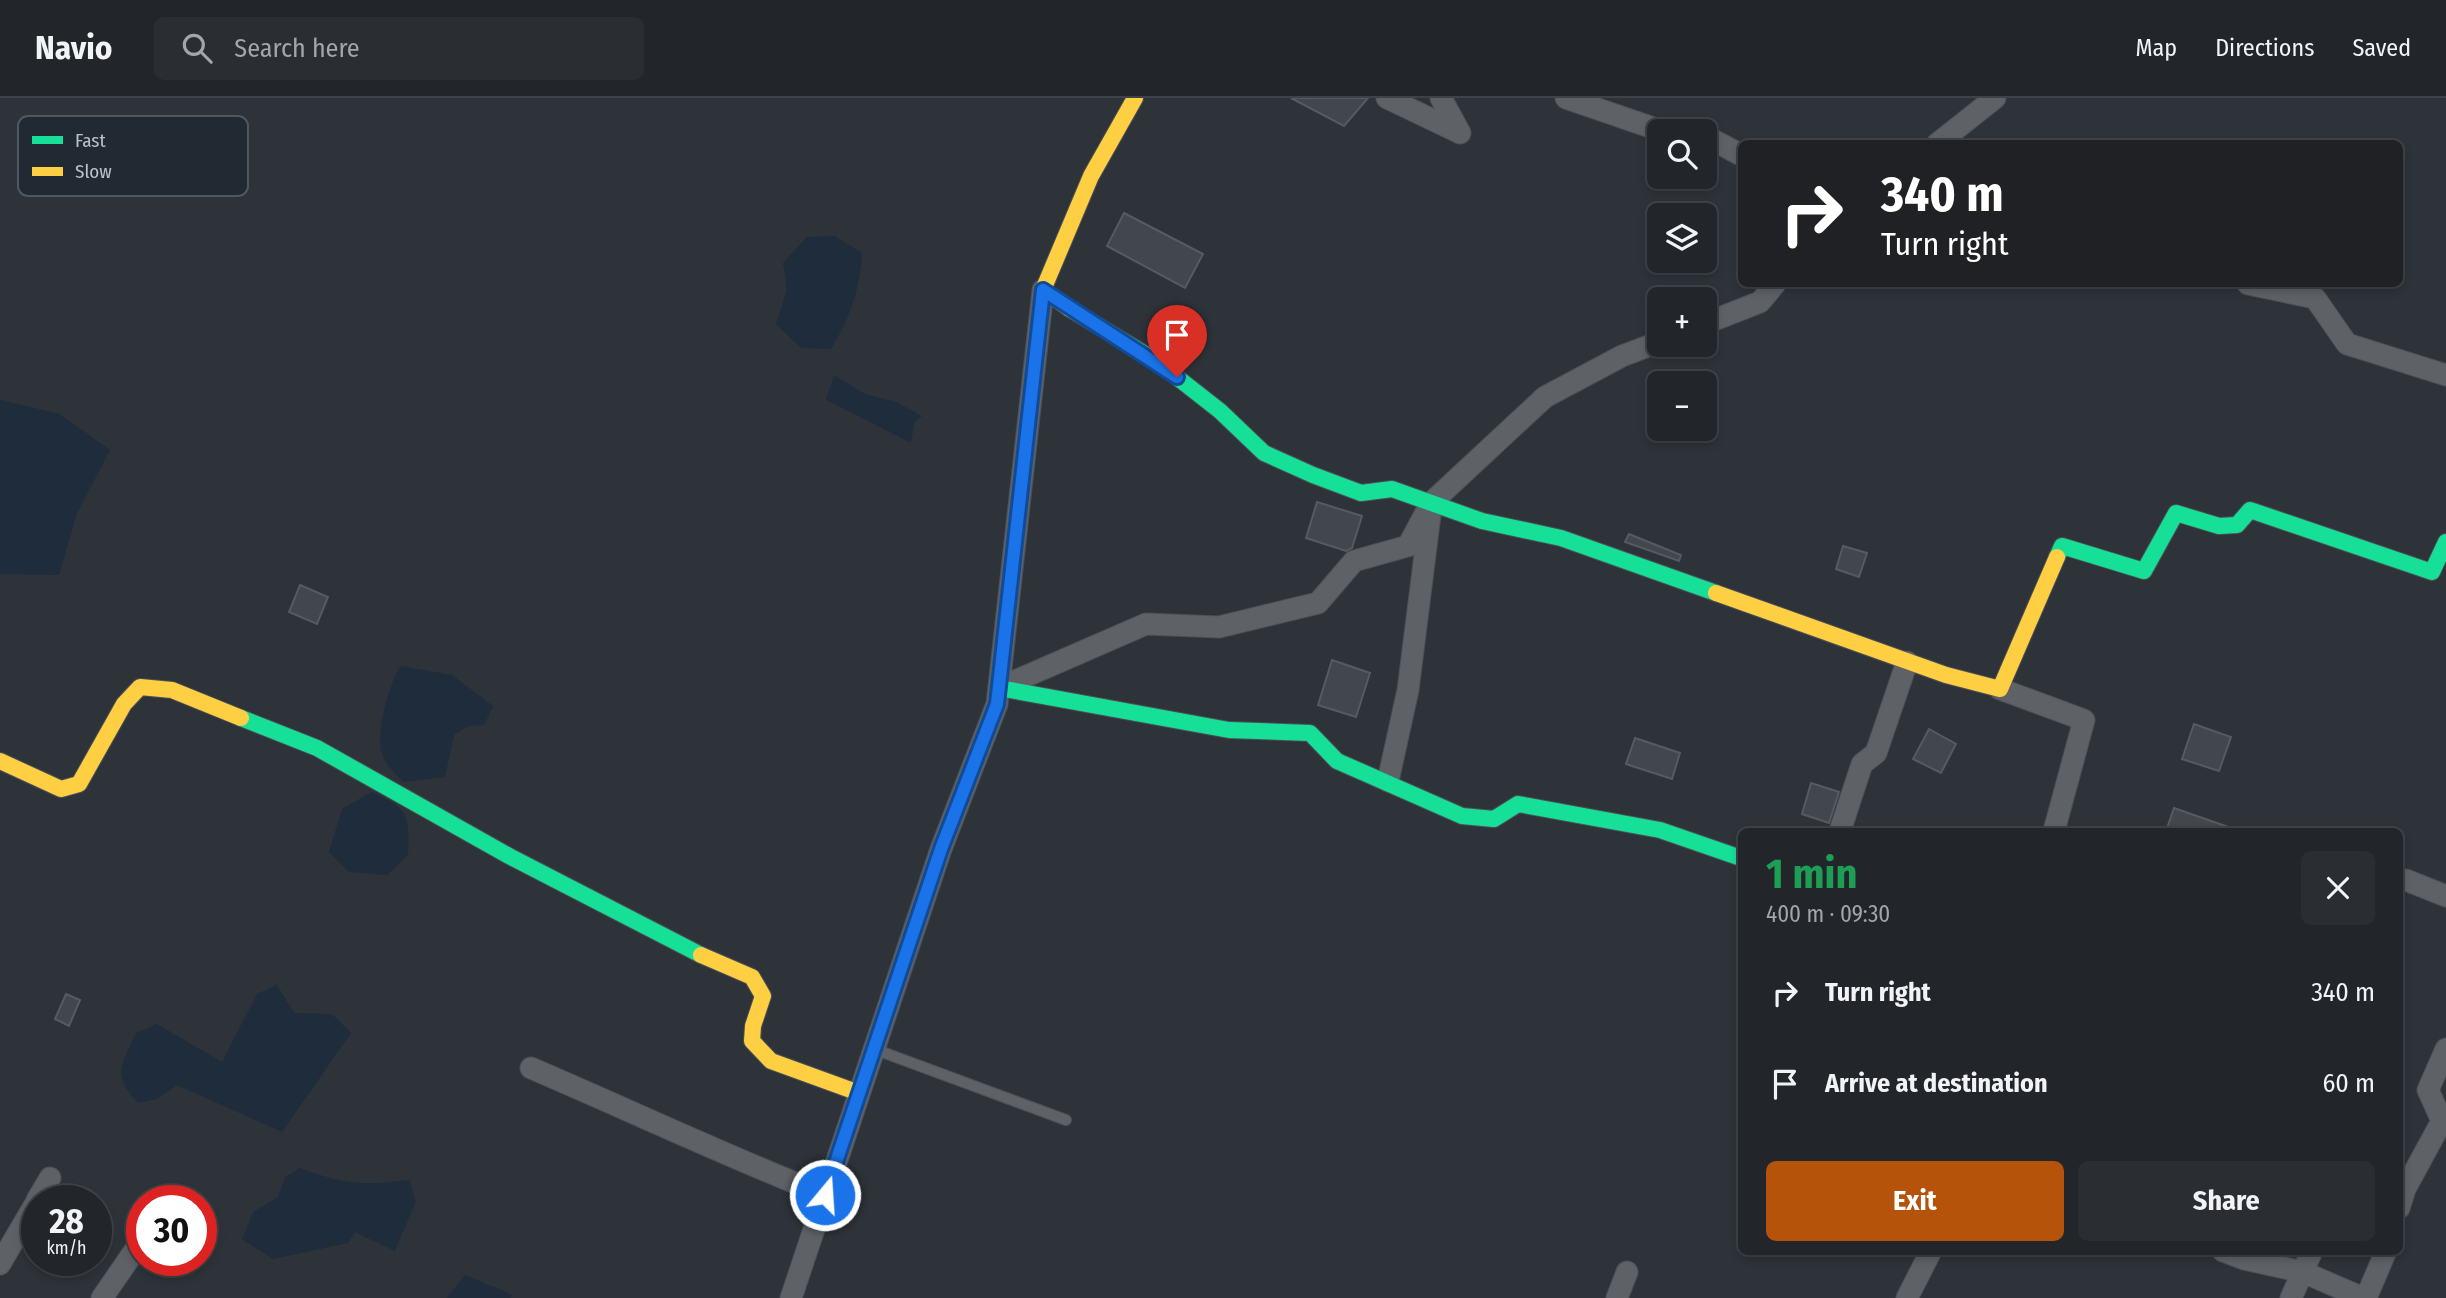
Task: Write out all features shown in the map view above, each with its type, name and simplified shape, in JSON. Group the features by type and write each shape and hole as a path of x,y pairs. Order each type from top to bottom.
{"street":[{"path":"791,1298 941,849 997,704 1043,290 1091,176 1135,98"},
{"path":"1387,98 1460,133 1441,98"},
{"path":"1566,98 1647,126"},
{"path":"1942,140 1995,98"},
{"path":"1717,142 1738,153"},
{"path":"1717,319 1760,302 1772,287"},
{"path":"2262,287 2315,298 2347,344 2446,375"},
{"path":"1043,290 1063,305 1155,360 1220,411 1264,453 1361,493 1392,489 1482,521 1561,538 1907,662 2000,689 2084,720 2055,828"},
{"path":"999,688 1146,624 1219,627 1318,603 1354,561 1408,545 1431,503 1545,397 1622,356 1647,347"},
{"path":"1388,781 1408,690 1431,503"},
{"path":"2000,689 2062,546 2144,571 2176,513 2219,526 2228,526 2237,525 2250,510 2432,572 2446,542"},
{"path":"1841,828 1862,764 1876,753 1907,662"},
{"path":"0,761 61,789 79,785 124,704 140,687 172,690 317,748 509,856 715,962 752,977 763,996 753,1026 752,1041 771,1061 859,1093"},
{"path":"999,688 1229,730 1310,733 1337,761 1388,781 1462,816 1494,819 1518,804 1707,842 1738,857"},
{"path":"2403,880 2446,896"},
{"path":"2403,1190 2442,1121 2428,1090 2446,1049"},
{"path":"531,1068 674,1128 735,1160 825,1195"},
{"path":"46,1185 50,1178"},
{"path":"0,1264 21,1228"},
{"path":"1907,1298 1929,1255"},
{"path":"2234,1255 2302,1272 2364,1298 2384,1255"},
{"path":"2291,1298 2310,1255"},
{"path":"102,1298 126,1263"},
{"path":"1617,1298 1627,1272"}],"lane":[{"path":"874,1049 1066,1120"}],"water":[{"path":"835,236 862,253 853,303 831,349 801,348 776,324 787,290 783,263 807,237"},
{"path":"834,375 865,394 896,402 922,416 914,423 911,443 826,400"},
{"path":"0,400 60,414 110,450 77,513 59,575 0,574"},
{"path":"401,666 452,675 493,706 484,725 468,726 454,735 445,777 403,782 383,756 380,736 384,710"},
{"path":"372,792 394,803 405,815 407,822 408,855 387,875 349,872 329,852 342,809"},
{"path":"277,985 294,1013 332,1014 351,1033 282,1132 177,1085 157,1099 138,1103 130,1093 124,1084 121,1070 136,1033 157,1024 222,1062 257,994"},
{"path":"300,1168 353,1182 409,1180 416,1201 395,1251 355,1232 348,1243 273,1259 242,1239 253,1212 278,1197 285,1177"},
{"path":"465,1275 513,1295 510,1298 447,1298"}],"building":[{"path":"1291,98 1368,98 1344,126"},
{"path":"1124,213 1203,254 1185,288 1107,246"},
{"path":"1317,502 1362,516 1352,548 1346,551 1306,538"},
{"path":"1629,534 1681,555 1679,561 1625,542"},
{"path":"1843,546 1867,553 1859,577 1836,569"},
{"path":"300,585 328,597 317,624 289,612"},
{"path":"1332,660 1370,673 1356,717 1318,705"},
{"path":"2194,724 2231,737 2219,771 2182,759"},
{"path":"1929,729 1956,744 1941,773 1913,759"},
{"path":"1635,738 1680,753 1672,779 1626,764"},
{"path":"1811,783 1839,792 1829,823 1802,814"},
{"path":"2174,808 2231,828 2167,828"},
{"path":"66,994 80,1000 69,1026 55,1019"}],"traffic: fast":[{"path":"1070,309 1155,360 1220,411 1264,453 1313,475 1361,493 1392,489 1482,521 1561,538 1716,593"},
{"path":"2057,557 2062,546 2144,571 2176,513 2219,526 2237,525 2250,510 2432,572 2446,542"},
{"path":"999,688 1229,730 1310,733 1337,761 1462,816 1494,819 1518,804 1660,830 1738,857"},
{"path":"241,718 317,748 509,856 701,955"}],"traffic: slow":[{"path":"1070,309 1043,290 1091,176 1135,98"},
{"path":"1716,593 1946,675 2000,689 2057,557"},
{"path":"0,761 61,789 79,784 124,704 140,687 172,690 241,718"},
{"path":"701,955 752,977 763,996 753,1026 752,1041 771,1061 859,1093"}],"route":[{"path":"825,1195 941,849 997,704 1043,290 1063,305 1155,360 1177,377"}]}
